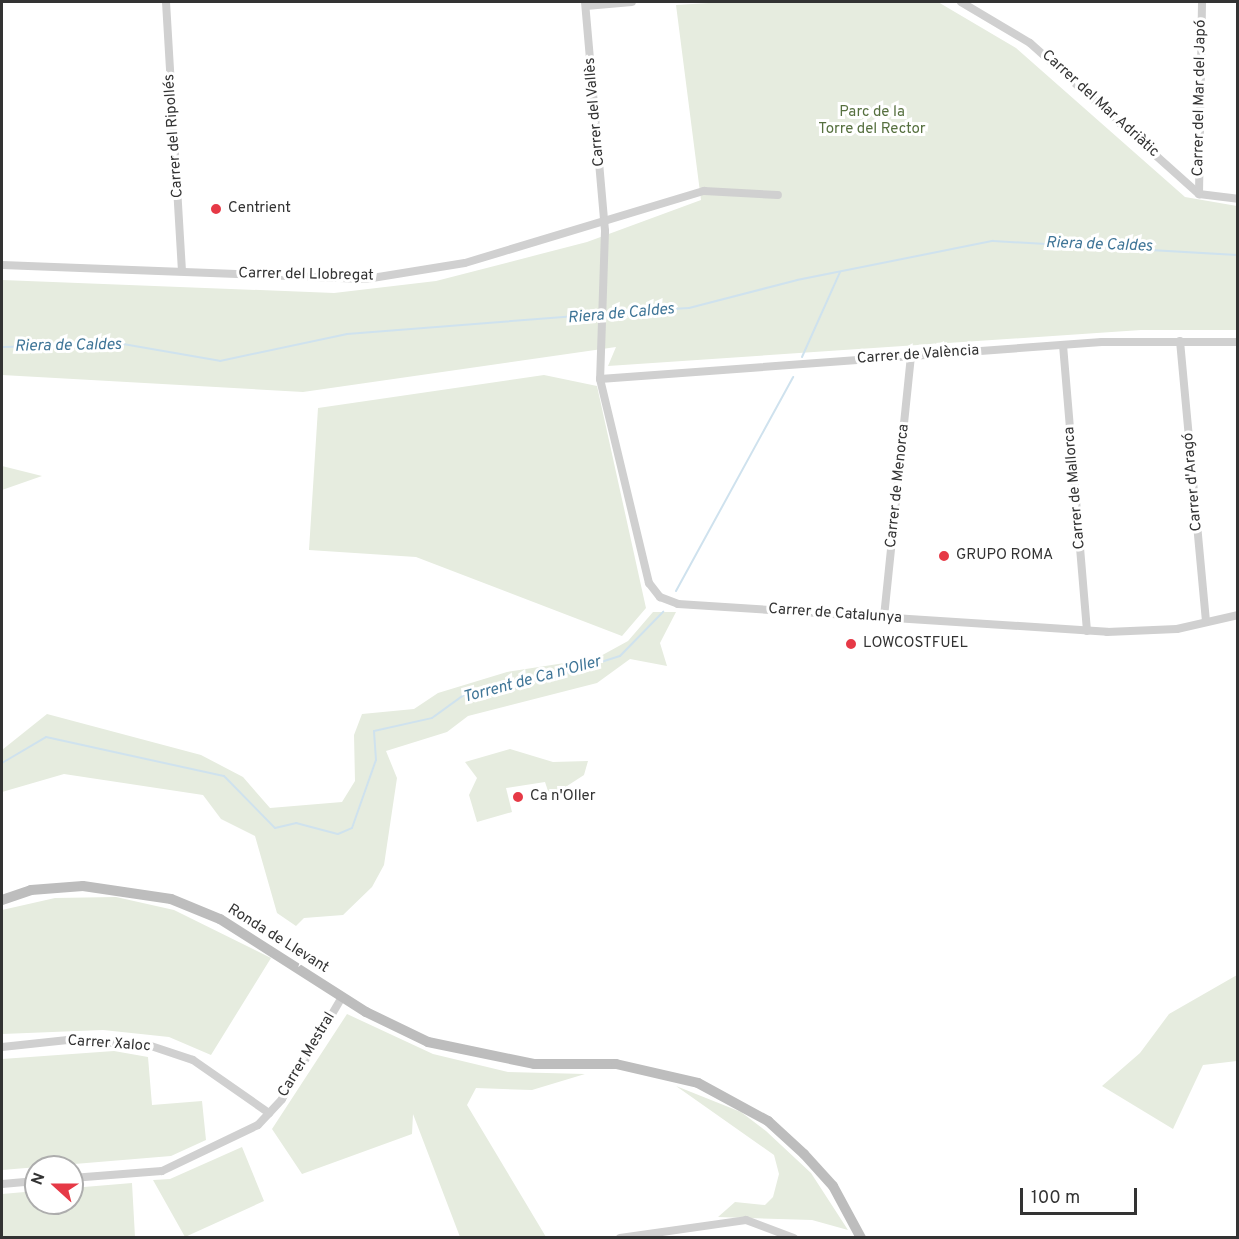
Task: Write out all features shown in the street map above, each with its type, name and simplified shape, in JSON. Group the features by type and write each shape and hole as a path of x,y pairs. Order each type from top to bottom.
{"main road":[{"name":"Ronda de Llevant","path":"2,900 31,890 83,886 171,899 220,920 342,997 428,1042 458,1051 534,1064 616,1064 715,1091 768,1121 804,1154 833,1186 861,1238"}],"street":[{"name":"Carrer del Ripollés","path":"166,2 182,271"},
{"path":"585,4 632,2"},
{"name":"Carrer del Mar Adriàtic","path":"961,2 1030,43 1199,194"},
{"name":"Carrer del Mar del Japó","path":"1199,194 1202,2"},
{"name":"Carrer del Vallès","path":"585,4 604,224 604,276"},
{"name":"Carrer del Llobregat","path":"2,265 366,279 465,263 604,224 704,191 778,195"},
{"path":"1199,194 1238,199"},
{"name":"Carrer de Catalunya","path":"604,276 598,360 600,380 649,583 660,597 678,604 1087,631 1177,629 1238,615"},
{"name":"Carrer de València","path":"600,380 1063,345 1180,341 1238,342"},
{"name":"Carrer d'Aragó","path":"1180,341 1206,622"},
{"name":"Carrer de Mallorca","path":"1063,345 1087,631"},
{"name":"Carrer de Menorca","path":"884,618 911,355"},
{"name":"Carrer Mestral","path":"84,1177 162,1171 258,1125 270,1113 342,997"},
{"name":"Carrer Xaloc","path":"2,1047 68,1040 148,1045 193,1060 270,1113"},
{"path":"2,1184 24,1182"},
{"path":"620,1238 746,1220 794,1238"}],"green space":[{"name":"Parc de la Torre del Rector","path":"725,2 938,2 1016,48 1185,197 1237,206 1237,330 1141,330 608,366 616,347 303,392 2,375 2,280 334,293 436,281 587,242 701,200 676,5"},
{"path":"544,375 597,386 646,608 622,636 416,557 309,550 318,408"},
{"path":"2,466 42,476 2,490"},
{"path":"653,612 676,612 660,643 667,666 630,659 597,683 468,716 447,732 386,751 397,778 384,865 372,887 343,915 304,918 296,926 277,913 255,836 221,819 203,795 64,774 2,792 2,750 47,714 201,755 243,777 270,808 342,802 355,781 354,735 362,714 414,709 438,693 507,672 597,658 628,641"},
{"path":"510,749 553,762 588,761 584,775 550,797 545,782 506,788 512,812 477,822 469,795 477,778 465,762"},
{"path":"116,897 174,910 271,958 211,1055 169,1037 103,1030 2,1034 2,910 55,898"},
{"path":"1237,975 1237,1061 1203,1065 1173,1129 1102,1086 1140,1053 1169,1014"},
{"path":"347,1014 433,1054 508,1072 585,1074 532,1090 476,1088 467,1105 546,1237 460,1237 413,1114 412,1134 302,1174 272,1129"},
{"path":"114,1051 148,1057 152,1105 202,1101 206,1140 171,1156 84,1163 84,1155 24,1155 24,1168 2,1170 2,1059"},
{"path":"676,1086 741,1112 766,1131 811,1173 848,1230 812,1220 718,1217 735,1202 765,1205 773,1197 779,1174 774,1155"},
{"path":"242,1147 264,1201 185,1237 153,1180 170,1179"},
{"path":"132,1183 135,1237 2,1237 2,1194 24,1192 24,1215 84,1215 84,1187"}],"waterway":[{"name":"Riera de Caldes","path":"605,313 689,308 797,280 993,241 1238,255"},
{"name":"Torrent de Ca n'Oller","path":"802,357 840,272"},
{"name":"Riera de Caldes","path":"2,347 123,344 220,361 347,334 599,314"},
{"name":"Torrent de Ca n'Oller","path":"676,591 793,377"},
{"name":"Torrent de Ca n'Oller","path":"2,763 46,737 224,776 275,828 296,823 338,834 352,828 376,760 374,731 432,718 464,695 557,676 620,656 663,612"}],"place":[{"name":"Centrient","path":"216,209"},
{"name":"GRUPO ROMA","path":"944,556"},
{"name":"LOWCOSTFUEL","path":"851,644"},
{"name":"Ca n'Oller","path":"518,797"}]}
